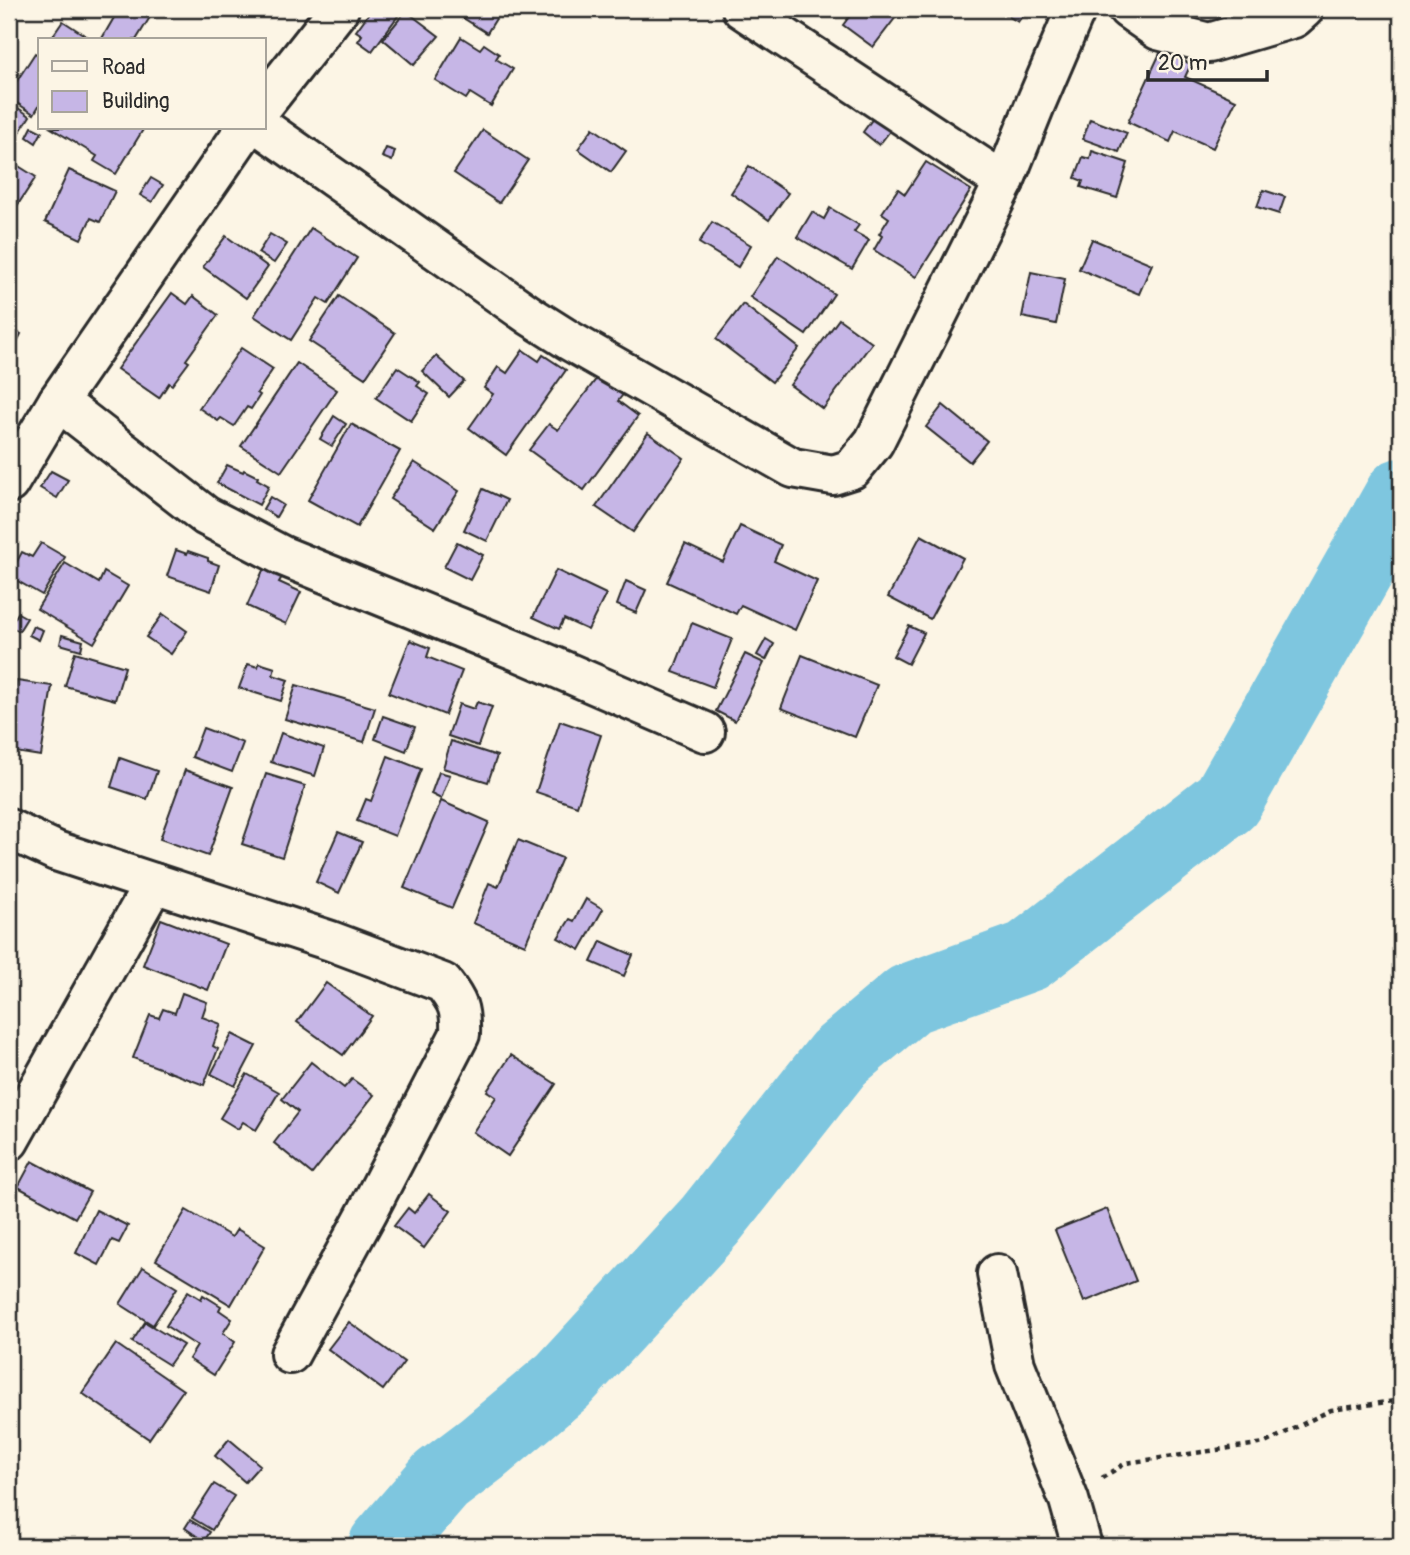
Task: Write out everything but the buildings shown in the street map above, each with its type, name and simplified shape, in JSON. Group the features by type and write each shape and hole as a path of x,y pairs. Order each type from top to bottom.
{"street":[{"path":"266,102 340,9"},
{"path":"742,9 1004,182"},
{"path":"266,130 570,341 793,468 833,475 852,469 874,442 1004,182 1076,9"},
{"path":"1128,9 1157,30 1209,43 1294,18 1304,9"},
{"path":"9,483 58,401 245,130"},
{"path":"58,401 206,516 283,556 520,652 705,732"},
{"path":"9,829 56,851 331,941 443,982 453,996 460,1015 460,1034 290,1354"},
{"path":"9,1141 154,883"},
{"path":"997,1274 1015,1365 1069,1500 1082,1546"}],"path":[{"path":"1069,1500 1126,1463 1265,1443 1331,1410 1401,1400"}],"waterway":[{"path":"384,1546 441,1480 563,1381 710,1221 839,1058 909,999 1028,956 1227,801 1401,494"}]}
